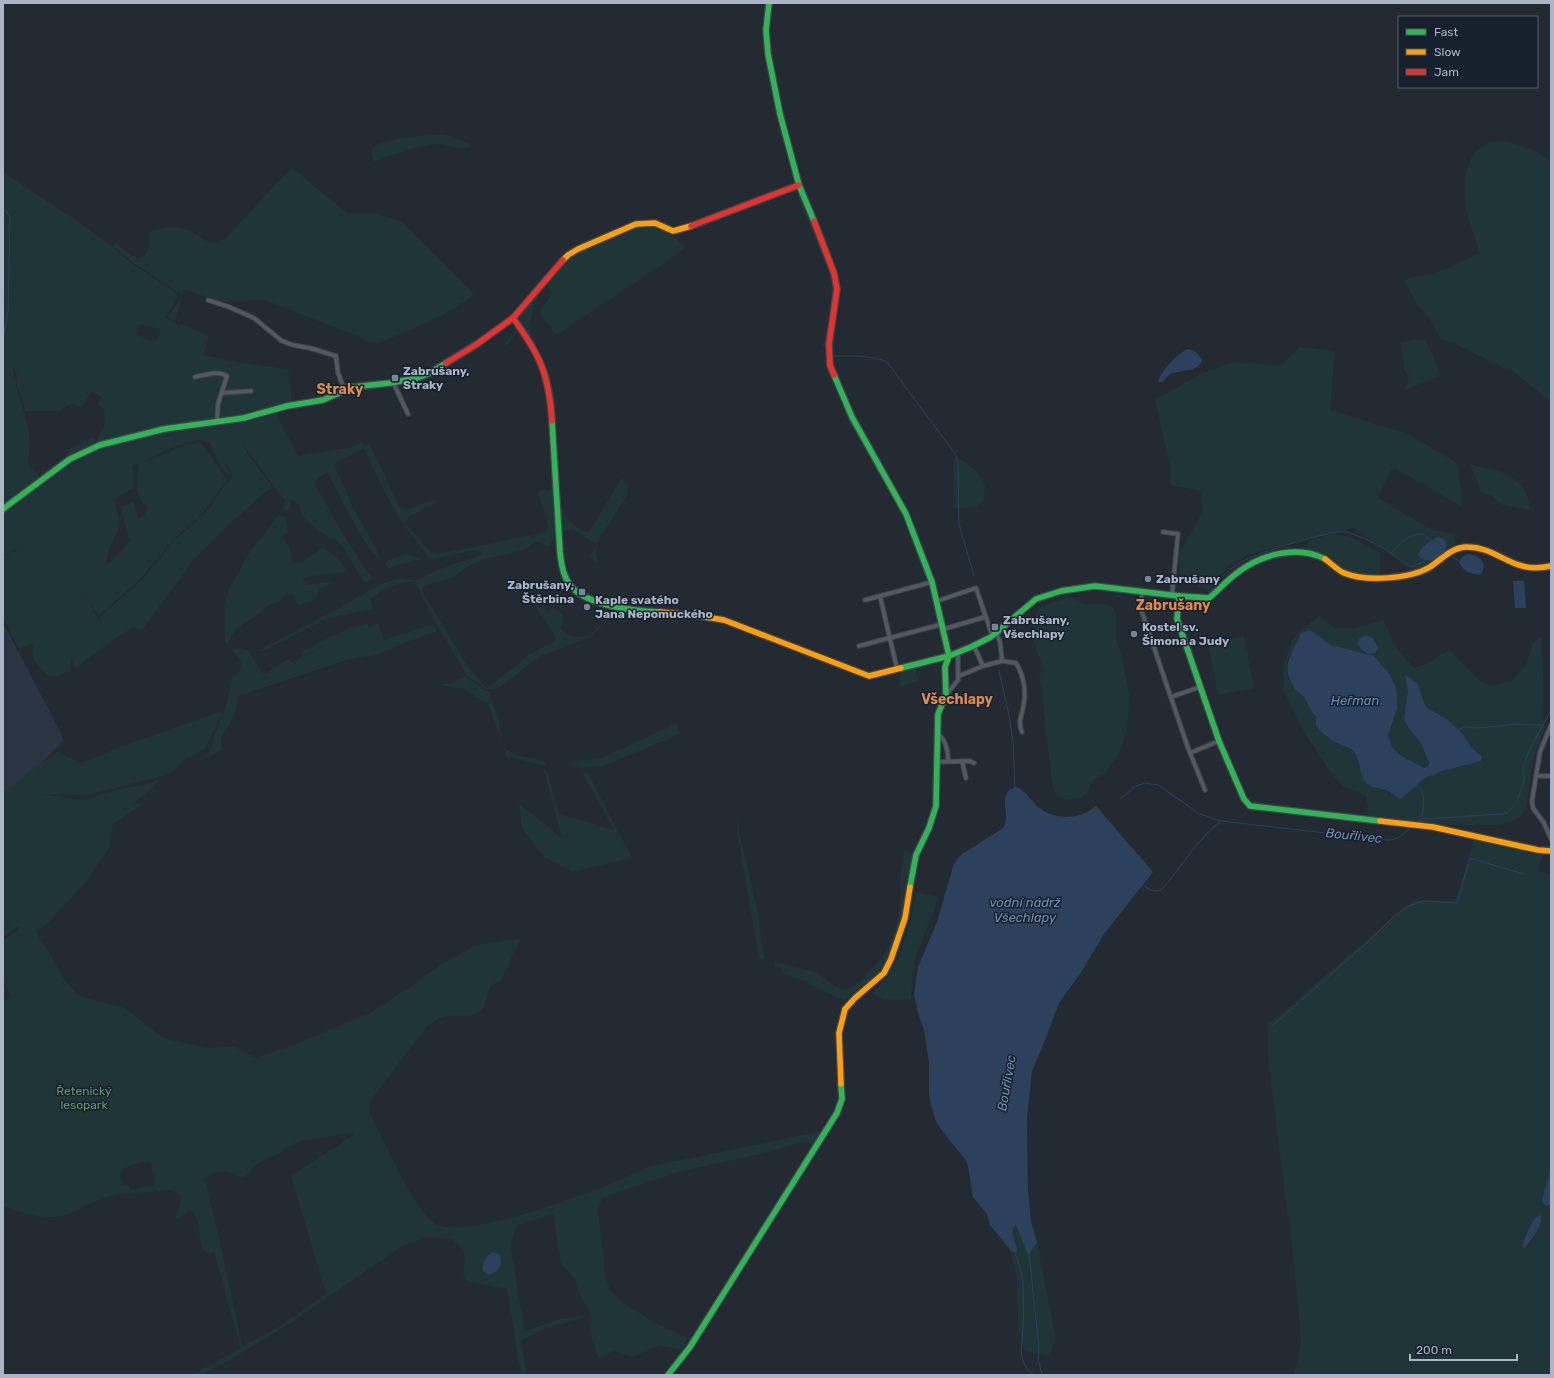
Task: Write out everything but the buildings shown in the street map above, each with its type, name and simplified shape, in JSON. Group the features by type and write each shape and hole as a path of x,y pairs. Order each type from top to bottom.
{"street":[{"path":"769,3 766,30 768,54 780,114 799,185 834,273 837,289 829,344 830,365 852,417 906,514 932,582 949,656 945,667 946,695"},
{"path":"3,509 70,459 100,445 164,429 244,418 287,406 323,400 353,387 393,382 428,374 477,344 513,318 549,274 568,255 578,249 636,224 655,223 673,230 680,230 799,185"},
{"path":"208,300 254,318 282,341 336,356 338,373 345,391"},
{"path":"513,318 525,334 538,356 546,377 550,397 554,479 561,562 565,577 572,589 601,604 646,612 710,617 732,623 869,676 949,656 974,646 994,633 1029,604 1046,595 1095,586 1209,598 1242,569 1260,560 1292,552 1306,552 1323,558 1347,575 1381,578 1415,574 1426,570 1454,550 1470,546 1529,569 1538,569 1551,566"},
{"path":"195,377 211,374 225,375 227,379 218,404 217,421"},
{"path":"393,382 408,414"},
{"path":"222,392 251,391"},
{"path":"1163,532 1178,534 1176,595 1177,619 1219,742 1240,792 1250,806 1433,827 1538,850 1551,850"},
{"path":"865,600 932,582"},
{"path":"937,602 976,588 985,617 1000,642 1002,660"},
{"path":"1142,591 1141,609 1190,753 1205,790"},
{"path":"880,596 897,669"},
{"path":"859,646 985,617"},
{"path":"974,646 982,666"},
{"path":"668,1375 690,1347 837,1114 842,1099 839,1033 845,1009 855,998 884,973 891,959 905,918 916,855 929,828 936,806 938,714 946,695 958,680 958,653"},
{"path":"959,676 982,666 1002,660 1016,663 1021,670 1024,683 1025,701 1019,725 1022,732"},
{"path":"1171,696 1200,687"},
{"path":"1551,725 1540,752 1532,801 1534,808 1544,823 1551,839"},
{"path":"938,735 945,744 948,761"},
{"path":"1190,753 1219,742"},
{"path":"962,761 966,778"},
{"path":"938,762 970,761 974,763"},
{"path":"1536,776 1551,776"}],"shaded area":[{"path":"3,623 61,733 63,741 8,797 3,799"}],"green space":[{"path":"441,134 456,138 470,145 469,147 457,148 443,144 433,144 394,154 373,163 372,150 376,146 383,143 415,136"},
{"path":"1502,141 1528,148 1551,162 1551,402 1509,368 1509,371 1452,342 1441,340 1429,318 1418,306 1404,280 1417,276 1434,274 1480,254 1466,209 1466,174 1468,165 1477,150 1486,144"},
{"path":"292,168 347,213 377,214 401,221 474,294 441,316 377,344 265,300 217,301 184,289 182,295 134,263 113,246 116,243 131,255 141,257 147,252 150,233 170,227 185,229 209,242 217,242 225,239"},
{"path":"3,172 74,219 112,246 131,263 174,291 177,297 166,318 179,325 177,331 181,324 208,335 204,355 235,362 288,369 292,402 243,417 195,422 139,432 93,445 70,457 67,454 71,448 93,438 97,440 105,422 104,409 98,405 101,397 92,391 81,408 71,403 60,411 25,411 17,386 17,376 13,366 15,382 29,432 30,446 28,465 40,476 47,469 65,458 67,455 66,458 3,507 3,222 5,225 3,217","holes":["140,324 160,329 159,337 155,341 148,340 136,333"]},
{"path":"795,189 794,193 791,192 677,235 671,234 683,245 684,248 682,251 556,335 539,312 553,293 547,283 538,297 528,326 533,335 530,339 517,317 533,295 574,252 633,227 652,224 673,231"},
{"path":"798,189 833,278 834,294 826,349 821,344 824,343 826,336 830,312 832,281 799,199 796,195"},
{"path":"182,298 175,321 168,318 168,315"},
{"path":"518,327 539,361 549,394 550,408 545,381 540,366 520,331 518,331 506,347 504,345"},
{"path":"534,339 550,376 555,398 556,438 561,507 563,511 576,527 580,530 589,532 622,477 627,485 628,494 596,544 572,529 560,533 552,394 531,341"},
{"path":"1413,339 1426,340 1441,375 1406,390 1405,387 1409,382 1408,380 1410,376 1404,370 1401,343"},
{"path":"1300,347 1335,351 1330,410 1408,434 1457,463 1464,508 1396,469 1391,470 1378,498 1432,530 1452,533 1456,543 1418,572 1353,528 1250,554 1228,566 1209,592 1179,576 1180,553 1202,513 1201,491 1170,485 1170,466 1155,400 1204,372 1234,362 1280,366"},
{"path":"275,411 298,456 352,447 363,441 365,447 369,442 400,508 405,510 436,500 437,502 410,516 405,523 429,551 434,554 545,532 548,528 546,515 538,494 542,490 551,489 551,443 556,534 548,547 537,541 525,549 485,559 473,564 451,578 423,586 422,590 464,661 485,687 489,687 530,654 556,640 552,631 537,609 532,592 539,608 544,606 547,611 554,607 563,615 561,629 571,636 587,636 600,625 604,624 592,636 541,656 495,689 486,689 467,676 432,616 415,582 397,584 380,592 370,599 373,609 325,619 263,651 258,651 338,609 378,585 403,578 415,580 453,564 479,556 482,553 475,550 431,560 396,513 364,448 334,464 352,505 377,550 379,558 366,544 327,472 316,480 315,484 336,522 362,564 373,578 366,583 361,578 344,549 338,542 318,531 301,515 300,506 294,499 291,501 289,500 262,463 291,503 290,509 286,511 283,507 285,501 243,444 249,456 273,487 234,520 195,558 142,630 133,627 103,647 76,668 73,664 71,656 70,671 58,676 47,675 33,658 33,643 20,649 3,616 3,556 26,545 3,555 3,512 70,461 94,449 164,431 202,425 236,422","holes":["198,440 207,441 210,443 218,462 224,471 231,476 225,463 231,471 232,478 225,484 211,506 192,526 175,539 143,579 99,617 100,622 89,602 99,616 140,579 176,537 197,519 227,480 201,442 185,445 142,463 166,450","135,464 138,465 138,494 143,504 148,507 144,515 139,519 133,502 121,506 130,541 109,564 107,562 109,549 120,525 115,501 119,495 133,489 134,479 132,467"]},
{"path":"955,455 978,473 985,486 984,499 978,506 955,509 953,465"},
{"path":"1470,465 1497,470 1521,485 1527,494 1530,510 1502,505 1491,495 1487,495 1480,491"},
{"path":"278,515 285,517 288,532 283,535 283,537 290,550 291,559 293,562 303,562 322,548 337,558 345,568 346,572 305,577 303,581 305,585 335,581 319,590 314,599 299,605 294,595 286,594 281,600 266,607 262,612 237,628 227,643 225,641 224,606 229,589 248,555"},
{"path":"1336,534 1351,537 1380,553 1380,575 1347,573 1329,557 1307,549 1308,541"},
{"path":"596,544 596,552 598,563 589,558"},
{"path":"406,554 420,558 421,561 416,560 387,568 385,563 388,560"},
{"path":"1069,597 1085,604 1103,604 1114,608 1117,618 1116,638 1120,648 1130,698 1127,730 1119,753 1105,773 1093,780 1088,792 1082,797 1075,799 1060,797 1054,792 1039,674 1043,672 1033,638 1035,619 1039,607"},
{"path":"1319,616 1336,628 1353,629 1383,620 1396,648 1414,668 1428,663 1449,650 1479,680 1490,686 1511,681 1526,665 1533,643 1542,636 1544,731 1533,759 1526,808 1520,818 1499,825 1436,825 1369,816 1366,796 1343,786 1330,772 1304,732 1283,690 1284,665 1291,642 1301,630","holes":["1310,630 1331,645 1363,654 1395,717 1389,728 1389,742 1401,756 1424,768 1427,767 1429,762 1421,743 1404,718 1408,691 1405,676 1417,683 1426,707 1448,720 1462,733 1472,748 1482,756 1481,761 1432,775 1416,785 1407,794 1395,797 1387,791 1371,787 1359,767 1358,759 1354,752 1347,746 1336,743 1326,737 1317,725 1316,716 1312,712 1307,700 1293,687 1289,678 1287,663 1290,656","1365,635 1373,638 1378,651 1372,654 1363,652 1357,644 1359,639"]},
{"path":"367,623 369,626 368,628 378,623 384,640 433,624 437,632 430,633 375,655 346,660 238,696 233,718 221,738 221,748 225,749 193,762 208,754 211,749 213,738 226,706 232,678 242,668 241,660 230,649 241,648 249,651 261,672 265,674 287,660 293,662 297,667 294,661 333,641 302,656 301,653 332,636"},
{"path":"1244,636 1254,688 1218,695 1208,643"},
{"path":"915,668 919,681 900,686 900,671"},
{"path":"465,677 486,691 493,693 490,696 498,717 502,743 488,704 464,689 438,685 451,683"},
{"name":"Řetenický lesopark","path":"220,712 222,713 205,748 187,758 173,771 163,776 88,795 43,794 86,800 98,797 98,795 159,780 149,791 131,805 144,803 113,824 110,847 84,884 45,926 37,931 39,939 49,951 63,978 79,996 125,1008 163,1038 207,1048 233,1046 256,1058 293,1045 370,1013 442,964 476,945 521,939 501,980 490,986 484,1007 479,1012 472,1015 450,1015 440,1018 427,1026 371,1100 369,1106 370,1114 409,1191 428,1217 436,1224 451,1227 472,1226 497,1221 552,1205 615,1182 652,1166 817,1132 821,1129 813,1145 805,1142 798,1143 759,1154 691,1169 648,1182 602,1199 598,1209 606,1280 618,1298 641,1314 681,1335 688,1337 682,1350 660,1345 633,1357 614,1351 598,1359 590,1328 592,1319 590,1312 580,1296 575,1279 561,1263 553,1214 518,1225 511,1240 511,1249 524,1328 525,1330 531,1329 560,1319 583,1316 583,1318 544,1329 522,1340 521,1343 527,1375 521,1375 507,1289 466,1281 463,1271 465,1257 459,1246 451,1239 426,1237 399,1248 289,1324 238,1355 202,1375 192,1375 234,1352 240,1348 240,1346 214,1252 207,1253 204,1251 200,1239 197,1219 192,1211 189,1211 176,1220 181,1199 180,1196 170,1190 115,1195 97,1200 69,1214 52,1217 36,1216 3,1206 3,1001 11,997 4,982 3,995 3,941 21,927 17,927 3,937 3,930 12,923 3,928 3,792 57,752 74,760 85,762 120,747","holes":["353,1133 354,1135 291,1176 326,1294 280,1326 243,1346 205,1180 212,1174 222,1171 245,1177 258,1163 284,1151 283,1149 302,1140","151,1161 155,1183 154,1185 131,1190 129,1185 122,1185 120,1173 123,1170 134,1164"]},
{"path":"674,718 680,734 603,766 586,768 571,766 570,762 601,758 667,728 675,722"},
{"path":"503,745 515,754 544,761 546,764 544,766 511,757 508,760"},
{"path":"544,771 547,771 559,814 614,830 582,772 588,773 632,858 572,872 543,856 522,828 519,804 562,838"},
{"path":"735,813 758,913 764,959 759,958"},
{"path":"1473,840 1542,852 1545,854 1536,871 1551,874 1551,1169 1542,1199 1550,1205 1551,1202 1551,1375 1293,1375 1301,1341 1295,1273 1268,1056 1268,1022 1276,1018 1413,901 1455,901","holes":["1534,1220 1539,1227 1535,1237 1526,1248 1522,1246"]},
{"path":"904,850 913,854 899,931 888,959 881,971 873,979 845,1000 837,998 803,980 783,974 781,967 775,966 775,962 816,972 839,989 846,990 860,982 885,954 893,935 899,915 901,898 900,885"},
{"path":"916,892 939,897 916,956 913,971 911,999 884,1000 873,993 890,972 901,951 910,922"},
{"path":"1016,1225 1027,1253 1029,1254 1037,1243 1056,1340 1049,1356 1024,1351 1018,1326 1017,1278 1011,1255 1017,1250 1012,1233 1012,1230"}],"water":[{"path":"1188,349 1200,356 1202,360 1200,364 1193,369 1175,372 1169,375 1162,382 1158,382 1162,373 1170,363"},
{"path":"1438,537 1446,542 1447,546 1434,560 1430,561 1422,559 1418,555 1421,549"},
{"path":"1468,554 1476,556 1482,561 1484,566 1482,573 1479,575 1467,571 1460,565 1459,562 1461,559"},
{"path":"1513,581 1524,581 1526,608 1515,608"},
{"name":"Heřman","path":"1310,630 1331,645 1374,656 1389,674 1394,683 1397,694 1397,709 1388,735 1392,747 1400,755 1424,768 1427,767 1429,763 1421,743 1408,727 1404,718 1408,691 1405,675 1417,683 1426,707 1448,720 1462,733 1472,748 1482,756 1481,761 1443,771 1425,778 1401,799 1388,791 1374,788 1366,783 1363,779 1356,755 1347,747 1325,736 1316,725 1316,716 1311,711 1304,697 1294,688 1289,678 1289,659 1301,633"},
{"path":"1365,635 1373,638 1378,648 1376,653 1370,654 1365,652 1357,644 1359,639"},
{"name":"vodní nádrž Všechlapy","path":"1015,787 1022,790 1038,807 1045,812 1060,817 1082,814 1096,806 1153,872 1104,934 1080,974 1059,1003 1032,1071 1027,1118 1028,1191 1031,1221 1037,1243 1029,1254 1027,1253 1016,1225 1013,1233 1017,1250 1016,1252 1012,1252 990,1225 987,1214 973,1197 968,1166 965,1159 936,1121 930,1102 929,1062 924,1030 914,995 918,967 937,922 954,863 962,854 1002,829 1006,820 1006,795 1009,790"},
{"path":"1551,1169 1551,1202 1550,1205 1546,1206 1542,1199"},
{"path":"1539,1215 1541,1216 1540,1225 1524,1248 1522,1246 1529,1229 1533,1221"},
{"path":"493,1252 500,1255 501,1264 496,1272 489,1275 483,1271 483,1265 486,1258"}],"waterway":[{"path":"3,207 10,217 8,312 3,338"},
{"path":"832,356 867,357 887,362 956,455 958,462 959,524 974,576"},
{"path":"1216,588 1217,581 1231,569 1249,558 1277,548 1326,534 1346,532 1364,538 1391,553 1406,540 1415,535 1424,535 1432,541"},
{"path":"1391,553 1403,563 1411,567 1426,561"},
{"path":"1450,555 1459,561"},
{"path":"999,671 1013,741 1015,789"},
{"name":"Bouřlivec","path":"1416,823 1422,819 1503,814 1511,809 1522,789 1524,767 1527,756 1551,710"},
{"path":"1459,730 1464,727 1478,728 1519,724 1542,725"},
{"name":"Bouřlivec","path":"1120,799 1136,786 1145,783 1158,785 1200,814 1221,821 1387,840 1398,838 1412,826"},
{"path":"1415,785 1422,792 1424,800 1422,818"},
{"path":"1144,886 1154,891 1162,889 1204,836 1221,821"},
{"path":"1272,1026 1370,940 1395,915 1409,906 1423,901 1457,903 1470,858 1524,874"},
{"path":"1014,1251 1021,1269 1024,1299 1021,1353 1023,1362 1034,1375"},
{"name":"Bouřlivec","path":"1029,1253 1039,1349 1038,1358 1042,1375"}],"traffic: fast":[{"path":"769,3 766,30 768,54 780,114 799,185 814,221"},
{"path":"3,509 70,459 100,445 164,429 244,418 287,406 323,400 353,387 417,378 428,374 446,363"},
{"path":"834,375 852,417 906,514 932,582 949,656 945,667 946,695 938,714 936,806 929,828 916,855 910,887"},
{"path":"552,421 560,556 566,578 577,592 599,603 625,609 660,612"},
{"path":"901,668 949,656 971,647 991,637 1036,599 1061,591 1095,586 1209,598 1237,573 1257,561 1268,557 1291,552 1303,552 1325,559"},
{"path":"1179,596 1177,619 1219,741 1244,799 1250,806 1380,821"},
{"path":"668,1375 690,1347 837,1113 842,1099 841,1084"}],"traffic: slow":[{"path":"563,260 578,249 636,224 655,223 673,231 691,226"},
{"path":"1325,559 1344,573 1364,578 1400,577 1421,571 1430,567 1452,551 1467,547 1488,551 1526,567 1537,568 1551,566"},
{"path":"660,612 724,620 869,676 901,668"},
{"path":"1380,821 1433,827 1538,850 1551,851"},
{"path":"841,1084 839,1033 845,1009 855,998 884,973 891,959 905,918 910,887"}],"traffic: jam":[{"path":"691,226 799,185"},
{"path":"814,221 834,273 837,289 829,344 830,365 834,375"},
{"path":"446,363 477,344 513,318 563,260"},
{"path":"513,318 530,343 542,366 551,405 552,421"}],"place":[{"name":"Zabrušany, Straky","path":"395,378"},
{"name":"Zabrušany","path":"1148,579"},
{"name":"Zabrušany, Štěrbina","path":"582,592"},
{"name":"Kaple svatého Jana Nepomuckého","path":"587,607"},
{"name":"Zabrušany, Všechlapy","path":"995,627"},
{"name":"Kostel sv. Šimona a Judy","path":"1134,634"}],"district":[{"name":"Straky","path":"340,389"},
{"name":"Zabrušany","path":"1173,605"},
{"name":"Všechlapy","path":"957,699"}]}
